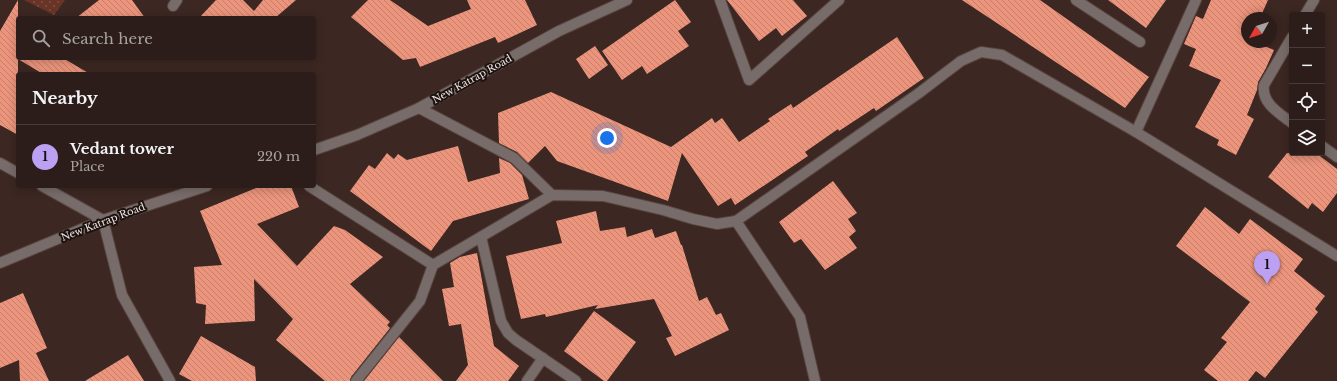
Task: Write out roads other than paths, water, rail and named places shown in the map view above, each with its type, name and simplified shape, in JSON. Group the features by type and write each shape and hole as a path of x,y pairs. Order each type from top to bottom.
{"street":[{"name":"New Katrap Road","path":"316,149 357,135 419,108 559,31 627,0"},
{"path":"720,0 749,80 839,0"},
{"path":"1076,0 1140,42"},
{"path":"1136,132 1196,0"},
{"path":"1307,12 1314,0"},
{"path":"1289,42 1264,85 1263,90 1265,99 1272,107 1289,120"},
{"path":"356,381 420,301 433,265 552,195 603,196 663,210 693,220 717,224 736,221 919,93 961,61 981,52 1002,55 1136,132 1337,256"},
{"path":"419,108 514,158 552,195"},
{"path":"1325,148 1337,157"},
{"path":"0,162 16,172"},
{"path":"46,188 103,220 122,295 170,381"},
{"name":"New Katrap Road","path":"0,263 103,220 201,188"},
{"path":"312,188 433,265"},
{"path":"736,221 800,317 815,381"},
{"path":"481,237 501,321 508,333 576,381"},
{"path":"527,381 543,358"}],"place":[{"name":"Vedant tower","path":"1267,284"}]}
